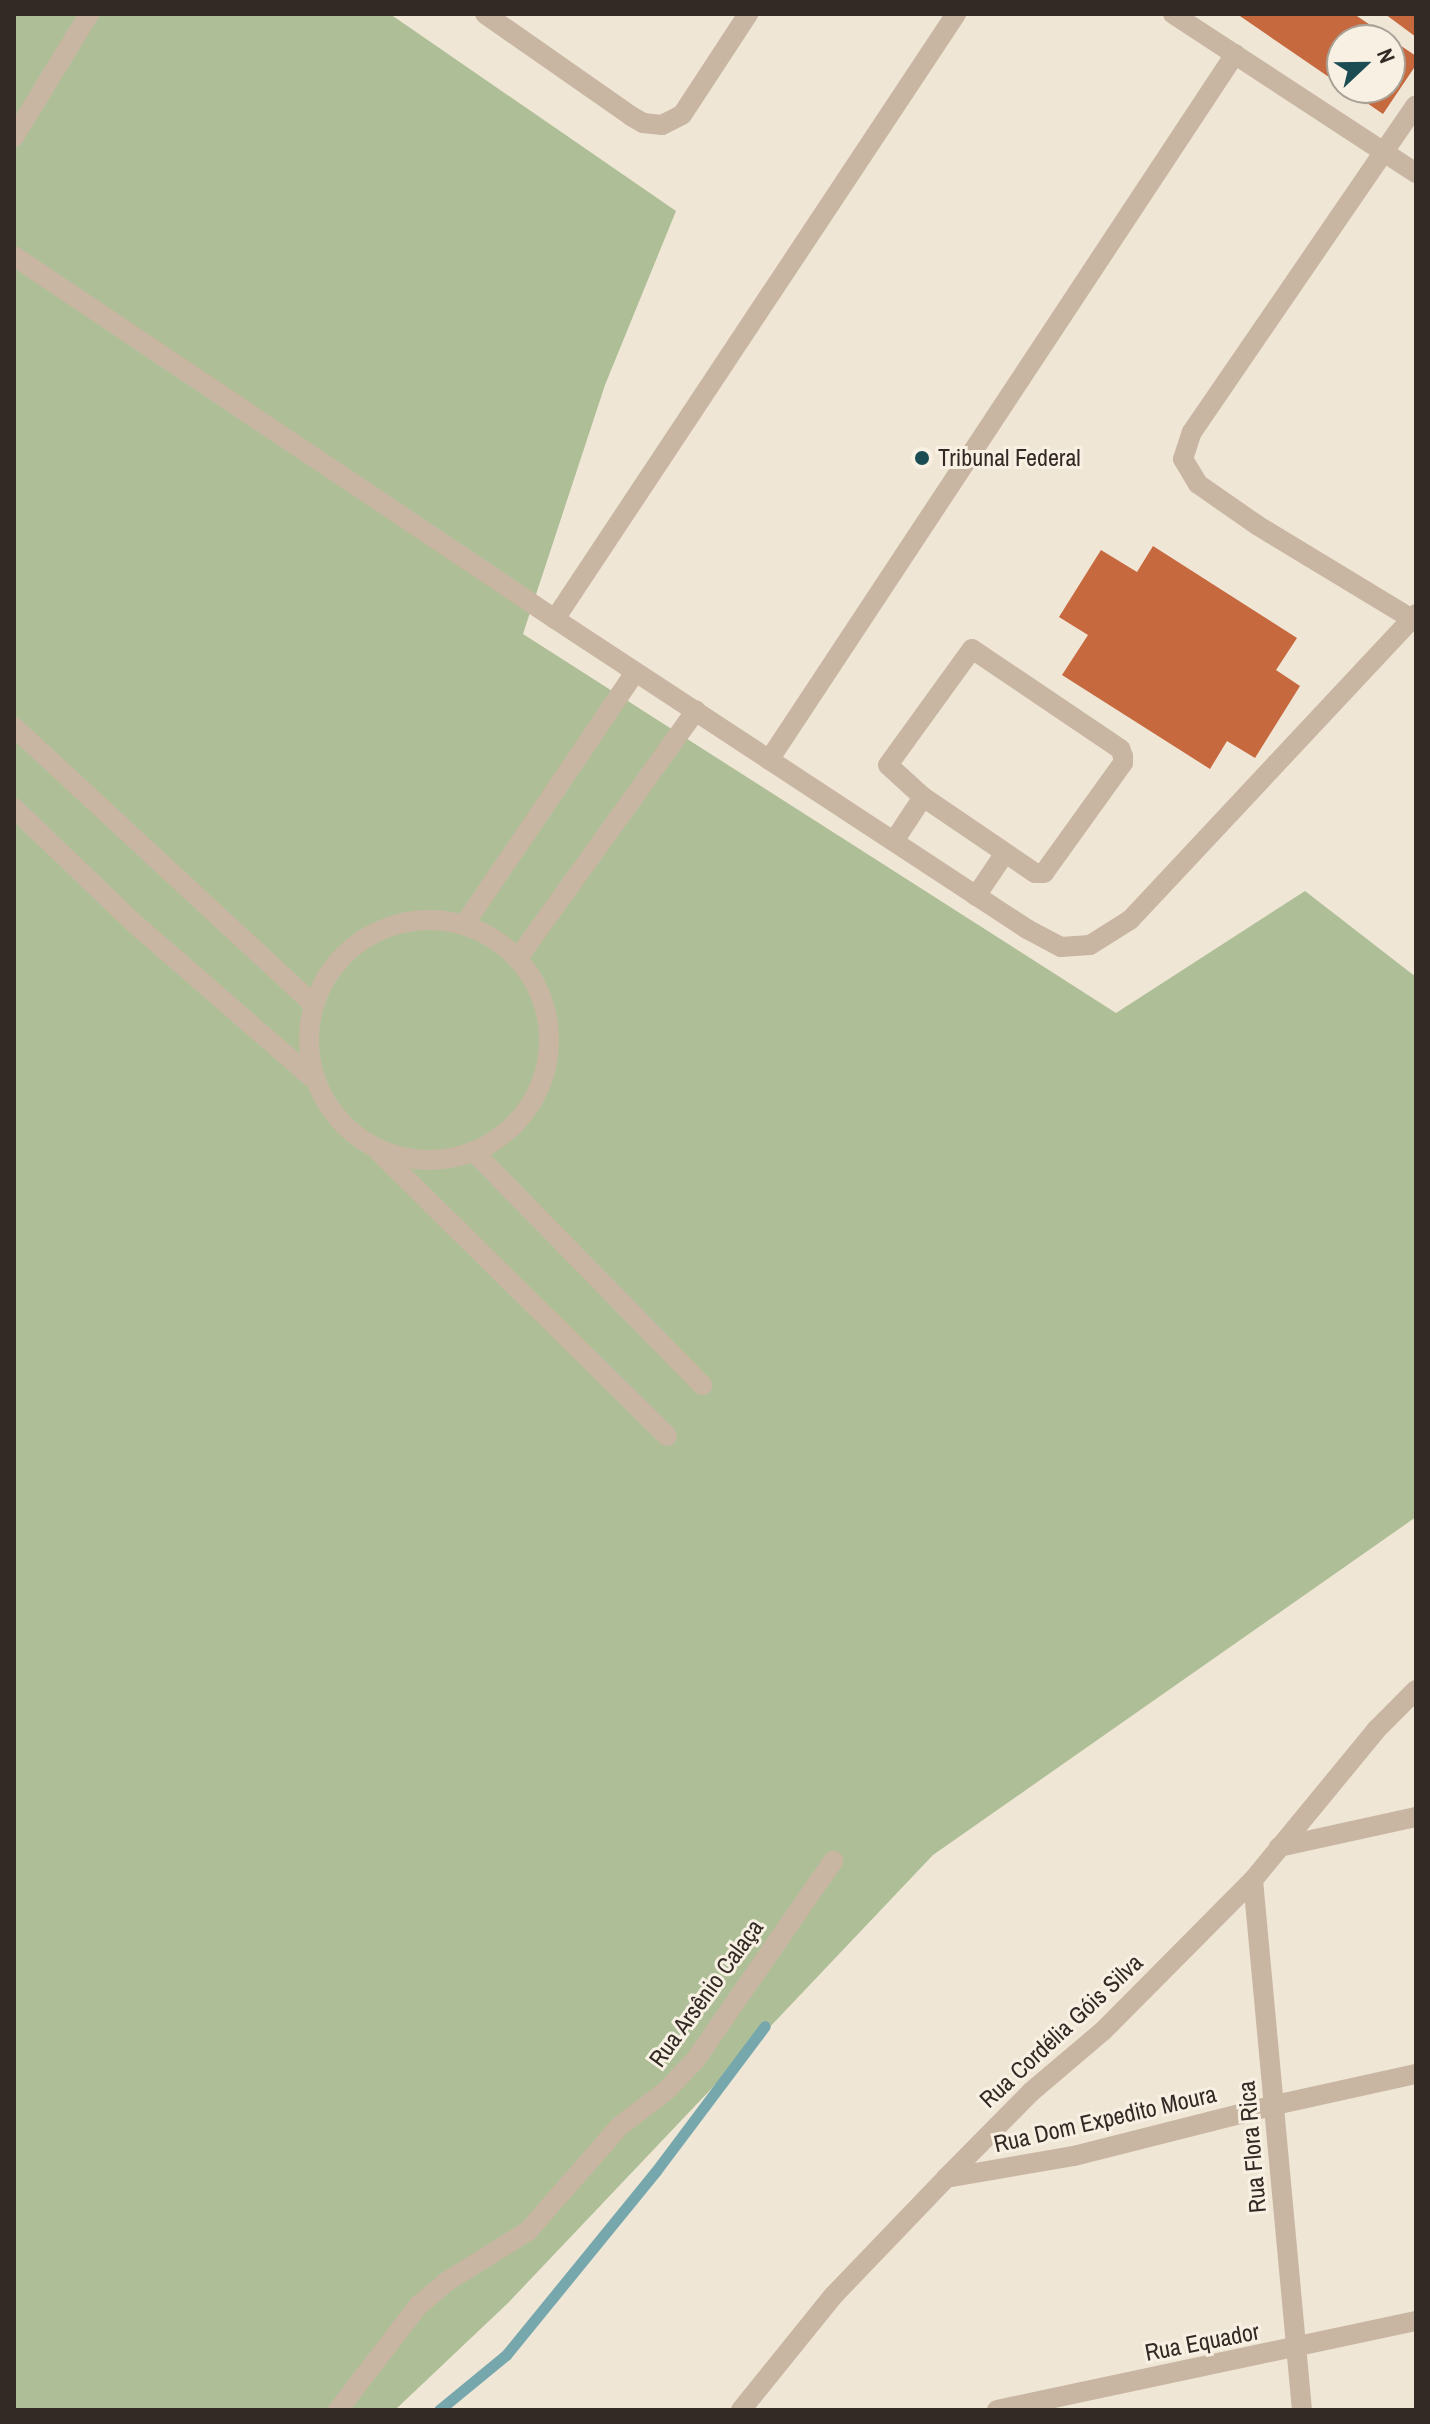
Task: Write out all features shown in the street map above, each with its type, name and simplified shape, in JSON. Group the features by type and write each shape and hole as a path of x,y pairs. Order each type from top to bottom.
{"street":[{"path":"14,137 89,14"},
{"path":"485,14 631,116 654,125 673,121 682,115 748,14"},
{"path":"555,619 956,14"},
{"path":"1173,14 1416,173"},
{"path":"769,760 1235,54"},
{"path":"14,256 555,619 976,896 1061,947 1090,945 1118,930 1414,616 1257,525 1198,484 1183,459 1192,432 1416,105"},
{"path":"976,649 1120,749 1123,756 1123,763 1048,871 1035,873 923,797 891,771 888,761 968,651 976,649"},
{"path":"464,925 635,672"},
{"path":"518,958 696,710"},
{"path":"14,727 313,1004"},
{"path":"894,841 923,797"},
{"path":"14,808 134,923 311,1077 335,1117 377,1150 667,1436"},
{"path":"976,896 1005,853"},
{"path":"311,1077 307,1035 313,1004 338,960 358,942 390,925 425,919 476,929 518,958 538,987 550,1043 546,1070 532,1104 508,1132 475,1153 421,1162 377,1150"},
{"path":"475,1153 702,1385"},
{"name":"Rua Cordélia Góis Silva","path":"741,2410 833,2296 946,2178 1031,2092 1103,2031 1253,1880 1376,1730 1416,1690"},
{"path":"1279,1847 1416,1817"},
{"name":"Rua Arsênio Calaça","path":"338,2410 419,2305 446,2282 528,2231 620,2126 667,2090 696,2059 833,1861"},
{"name":"Rua Flora Rica","path":"1253,1880 1302,2410"},
{"name":"Rua Dom Expedito Moura","path":"946,2178 1074,2156 1275,2105 1416,2074"},
{"name":"Rua Equador","path":"997,2410 1296,2349 1416,2321"}],"green space":[{"path":"14,14 390,14 676,211 605,385 523,634 1116,1013 1305,891 1416,977 1416,1517 933,1855 508,2303 395,2410 14,2410"}],"building":[{"path":"1237,14 1354,14 1369,24 1326,24 1326,75"},
{"path":"1385,14 1416,14 1416,37 1406,30 1406,24 1398,24"},
{"path":"1406,49 1416,56 1416,65 1406,80"},
{"path":"1368,104 1390,104 1383,114"},
{"path":"1153,546 1297,638 1276,670 1300,686 1255,758 1227,741 1210,769 1062,675 1088,635 1059,617 1101,550 1137,572"}],"waterway":[{"path":"439,2410 506,2355 656,2171 765,2026"}],"place":[{"name":"Tribunal Federal","path":"922,458"}]}
